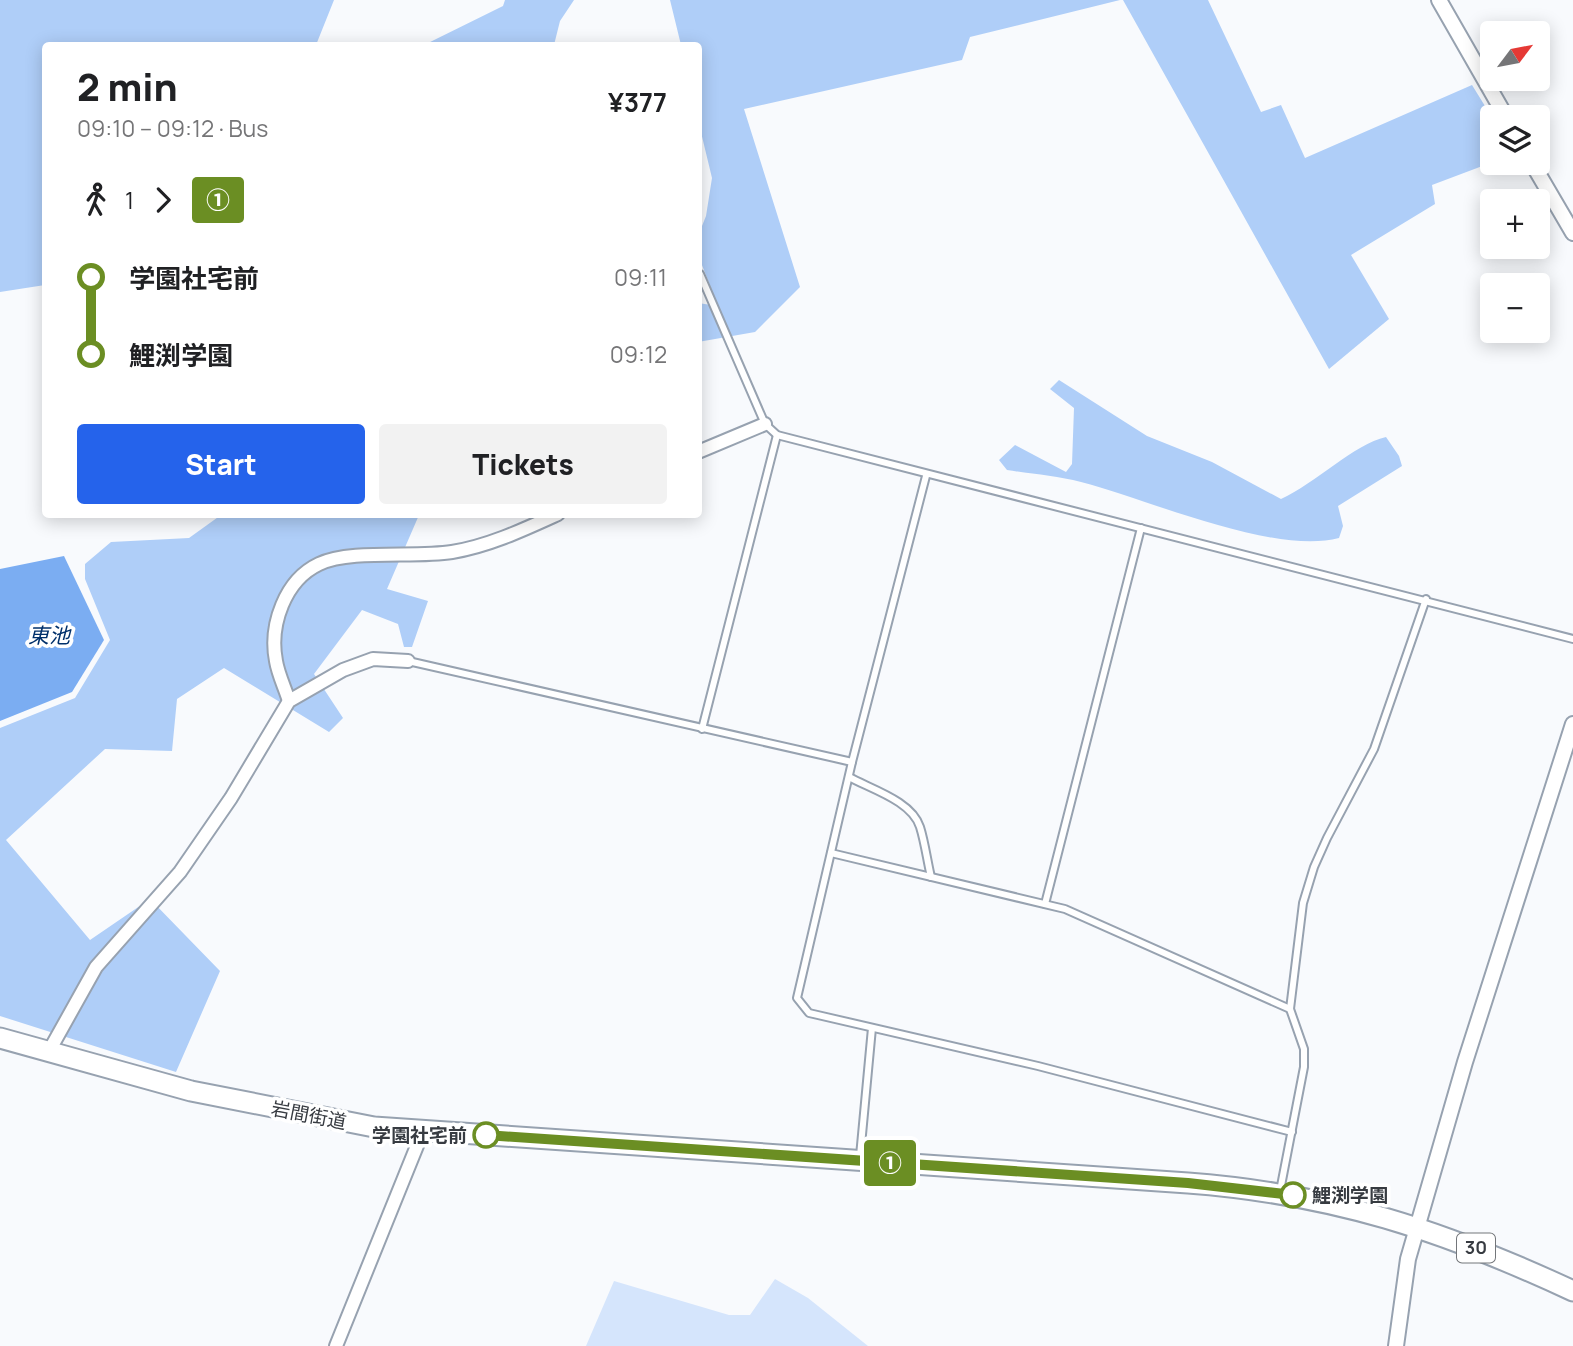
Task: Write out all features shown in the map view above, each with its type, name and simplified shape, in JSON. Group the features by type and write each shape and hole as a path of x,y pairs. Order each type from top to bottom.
{"main road":[{"name":"岩間街道","path":"0,1038 191,1091 331,1121 422,1131 1188,1183 1280,1193 1367,1211 1418,1226 1573,1291"}],"street":[{"path":"1439,0 1499,105"},
{"path":"1539,175 1573,233"},
{"path":"702,450 765,424"},
{"path":"289,701 275,659 276,627 285,597 298,580 319,564 346,559 453,552 505,537 549,518"},
{"path":"48,1053 96,967 180,872 231,797 289,701 343,670 373,659 408,661"},
{"path":"1396,1346 1408,1259 1465,1062 1573,724"},
{"path":"336,1346 422,1131"}],"lane":[{"path":"702,279 765,424 777,435 926,475 1426,599 1573,639"},
{"path":"702,729 777,435"},
{"path":"926,475 852,762 797,998 809,1013 1038,1066 1292,1132"},
{"path":"1045,904 1141,528"},
{"path":"1280,1193 1304,1049 1290,1009 1303,903 1314,867 1374,749 1426,599"},
{"path":"408,661 852,762"},
{"path":"849,777 906,807 914,816 920,826 931,877"},
{"path":"831,853 1045,904 1082,916 1290,1009"},
{"path":"859,1161 873,1028"}],"shaded area":[{"path":"0,0 334,0 317,42 42,42 42,285 0,292"},
{"path":"505,0 574,0 560,21 555,42 430,42 503,6"},
{"path":"670,0 1120,0 970,37 962,60 744,109 800,287 755,332 702,341 702,304 718,306 702,265 702,226 712,178 702,137 702,42 680,42"},
{"path":"1123,0 1208,0 1261,112 1281,105 1305,158 1472,85 1484,105 1480,105 1480,167 1432,185 1435,204 1351,255 1389,319 1329,369"},
{"path":"1059,380 1147,436 1212,462 1281,499 1308,484 1361,447 1386,437 1399,456 1402,466 1338,506 1343,526 1339,538 1312,541 1281,539 1247,532 1081,482 1007,470 999,460 1015,445 1066,472 1072,464 1074,408 1050,389"},
{"path":"217,518 418,518 387,589 428,601 412,647 404,647 398,624 362,610 314,674 343,718 329,732 224,668 177,699 172,751 105,749 6,840 90,940 150,899 220,971 176,1072 0,1016 0,728 75,698 110,640 85,579 85,564 111,542 189,538"},
{"path":"775,1279 808,1298 868,1346 586,1346 614,1281 729,1315 750,1315"}],"water":[{"name":"東池","path":"64,556 104,640 72,692 0,721 0,569"}],"bus line":[{"name":"①","path":"486,1135 1234,1186 1293,1195"}],"place":[{"name":"学園社宅前","path":"486,1135"},
{"name":"鯉渕学園","path":"1293,1195"}]}
